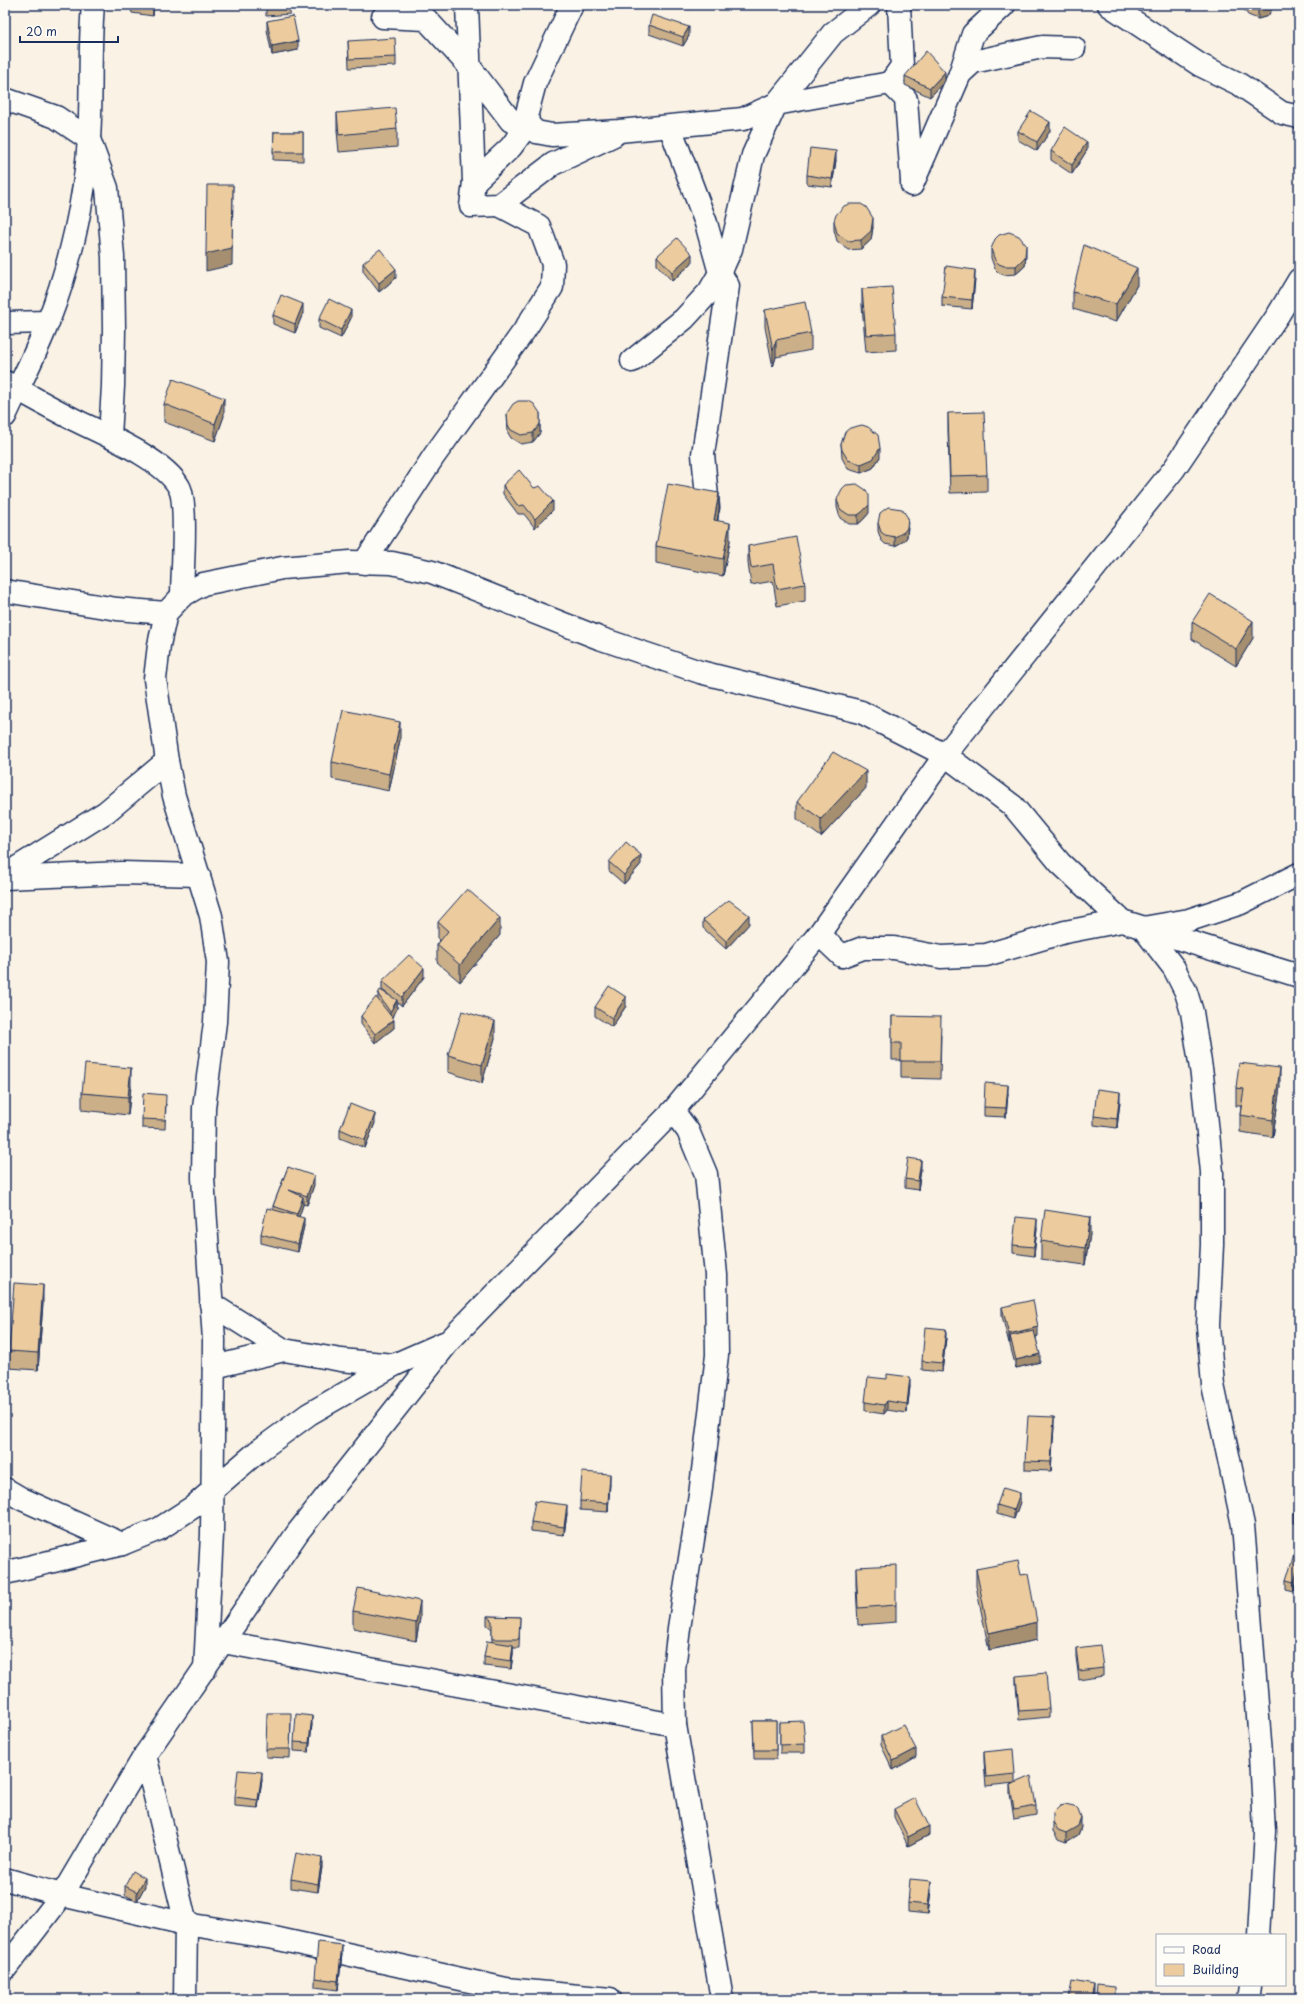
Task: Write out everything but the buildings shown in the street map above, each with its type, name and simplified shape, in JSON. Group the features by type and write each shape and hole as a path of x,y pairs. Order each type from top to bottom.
{"street":[{"path":"5,416 11,386 48,322 66,269 82,193 89,139 90,33 93,5"},
{"path":"364,563 434,456 524,331 552,287 553,264 539,226 499,205 471,206 474,182 467,5"},
{"path":"474,182 511,147 528,124 527,113 535,83 572,5"},
{"path":"632,360 684,319 709,292 731,250 752,155 776,104 833,33 869,5"},
{"path":"383,17 426,19 469,66 511,121 528,124 536,132 552,134 670,127 743,119 776,104 890,83 902,66 899,5"},
{"path":"890,83 906,99 912,184 960,74 973,34 1004,5"},
{"path":"1109,5 1200,64 1239,84 1282,113 1299,117"},
{"path":"960,74 973,62 1042,47 1074,48"},
{"path":"5,99 56,117 89,139 107,188 112,257 113,386 110,436"},
{"path":"670,127 706,223 720,273 728,286 703,454 708,508"},
{"path":"499,205 553,164 624,130"},
{"path":"5,1969 62,1895 146,1755 298,1532 450,1340 673,1111 819,934 945,755 1174,469 1278,315 1299,280"},
{"path":"5,323 48,322"},
{"path":"11,386 110,436 163,468 180,487 184,515 182,596"},
{"path":"205,1669 212,1534 214,1367 203,1178 204,1108 215,1022 218,962 211,916 174,796 167,761 155,678 166,614 182,596 203,584 282,568 364,563 392,563 432,572 599,638 700,672 861,712 945,755 1013,806 1060,863 1122,921 1299,976"},
{"path":"5,591 117,609 166,614"},
{"path":"5,877 106,812 167,761"},
{"path":"5,877 122,873 199,875"},
{"path":"1143,928 1189,920 1240,903 1299,874"},
{"path":"819,934 842,956 863,948 894,948 941,957 986,955 1065,932 1122,921"},
{"path":"1143,928 1174,968 1186,992 1192,1012 1202,1075 1212,1172 1212,1245 1209,1334 1213,1385 1243,1525 1261,1755 1265,1831 1260,1934"},
{"path":"673,1111 688,1131 706,1174 716,1275 717,1355 700,1495 674,1669 675,1725 722,1999"},
{"path":"211,1304 284,1350 341,1360 394,1365"},
{"path":"5,1573 122,1544 159,1529 193,1507 212,1489 257,1452 309,1414 394,1365 450,1340"},
{"path":"214,1367 284,1350"},
{"path":"5,1489 22,1499 122,1544"},
{"path":"223,1642 675,1725"},
{"path":"146,1755 186,1924 185,1999"},
{"path":"5,1879 62,1895 186,1924 274,1938 506,1989 610,1999"},
{"path":"1248,1999 1250,1986"}]}
